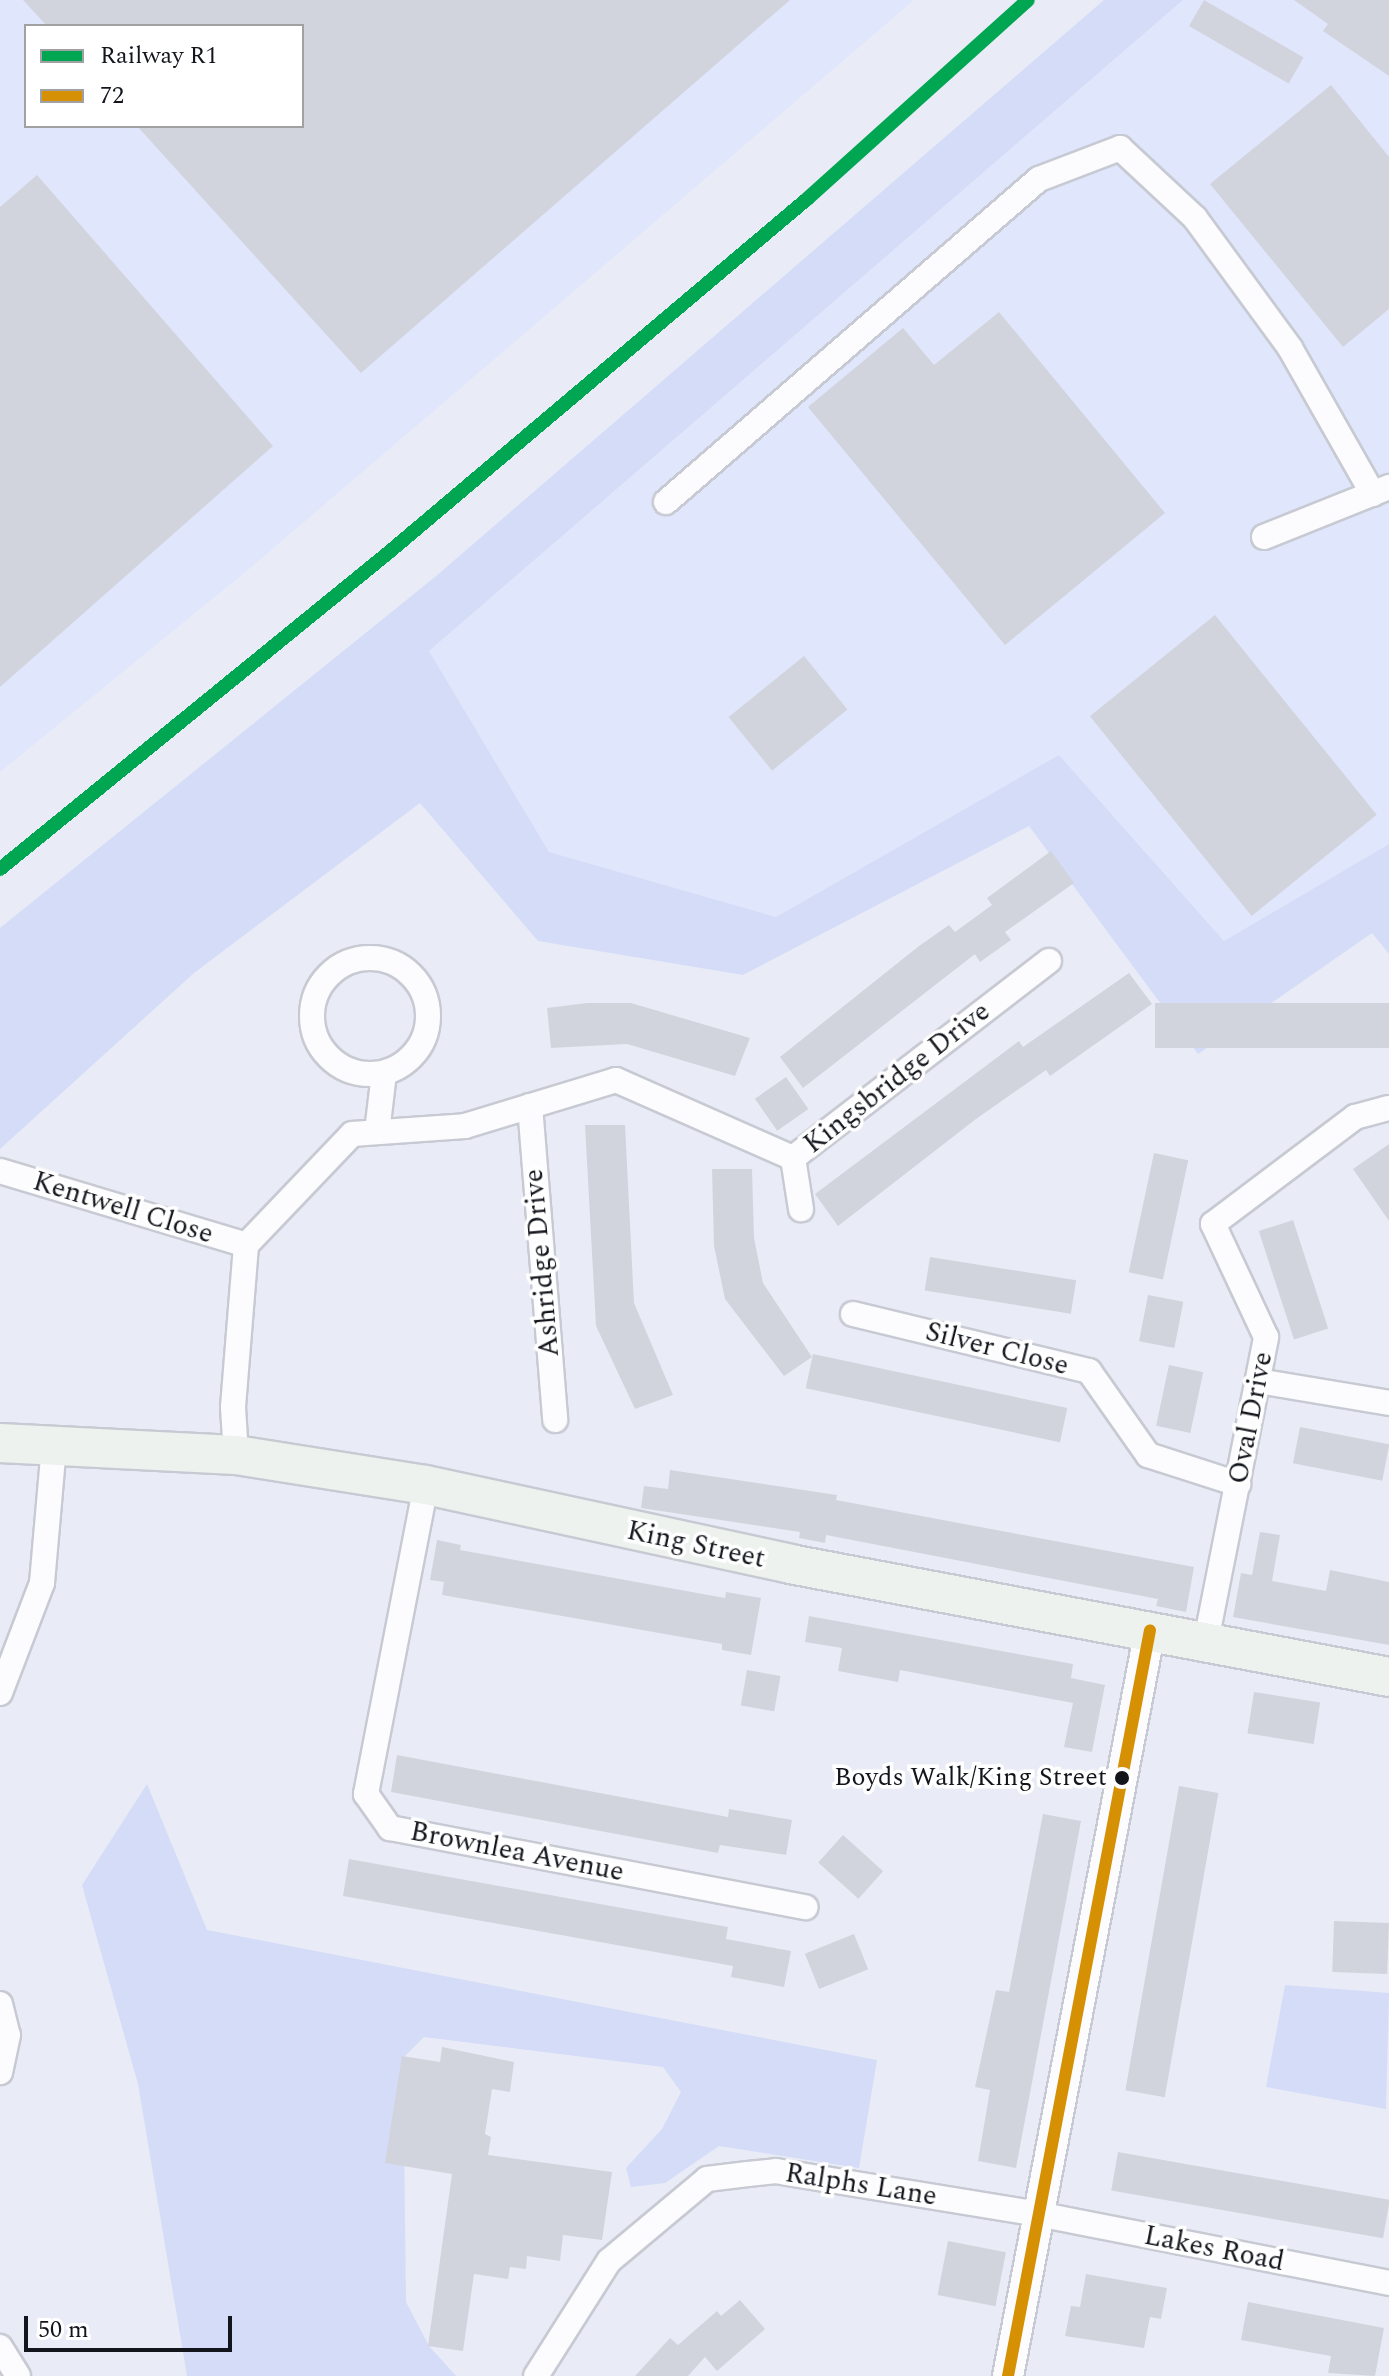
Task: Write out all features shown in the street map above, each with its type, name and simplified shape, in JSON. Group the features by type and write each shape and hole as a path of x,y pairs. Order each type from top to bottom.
{"main road":[{"name":"King Street","path":"0,1443 236,1455 426,1485 790,1564 1389,1677"}],"street":[{"path":"666,502 1039,179 1120,148 1195,218 1290,348 1381,490 1264,537"},
{"path":"377,1132 384,1073 417,1050 428,1012 410,973 385,959 365,957 341,964 326,977 311,1009 313,1029 335,1063 354,1072 384,1073"},
{"name":"Kingsbridge Drive","path":"246,1245 352,1134 465,1126 616,1080 793,1158 1049,961"},
{"name":"Ashridge Drive","path":"530,1106 555,1420"},
{"name":"Oval Drive","path":"1206,1641 1266,1337 1213,1224 1355,1117 1389,1108"},
{"path":"793,1158 801,1209"},
{"name":"Kentwell Close","path":"0,1171 246,1245"},
{"path":"236,1455 233,1407 246,1245"},
{"name":"Silver Close","path":"853,1314 1089,1371 1148,1455 1238,1484"},
{"path":"1258,1381 1389,1403"},
{"path":"0,1693 42,1583 54,1445"},
{"name":"Brownlea Avenue","path":"426,1485 366,1794 390,1828 806,1907"},
{"path":"1008,2376 1150,1630"},
{"path":"0,2004 8,2035 0,2072"},
{"name":"Ralphs Lane","path":"536,2376 609,2261 707,2179 776,2171 1038,2214"},
{"name":"Lakes Road","path":"1038,2214 1389,2283"},
{"path":"0,2347 18,2376"}],"shaded area":[{"path":"0,0 914,0 249,569 0,772"},
{"path":"1104,0 1183,0 429,651 549,852 776,917 1059,755 1224,941 1389,844 1389,954 1372,933 1198,1054 1029,826 743,975 538,941 420,803 194,973 0,1149 0,928 435,577"},
{"path":"1183,0 1389,0 1389,844 1224,941 1059,755 776,917 549,852 429,651"},
{"path":"147,1784 207,1930 877,2060 859,2168 719,2146 665,2183 631,2187 626,2168 662,2129 681,2092 663,2067 424,2037 403,2058 406,2302 429,2346 456,2376 187,2376 138,2084 82,1885"},
{"path":"1285,1985 1389,1993 1386,2109 1266,2087"}],"building":[{"path":"23,0 790,0 361,373 139,128 304,128 304,24 45,24"},
{"path":"1204,0 1304,58 1289,83 1189,26"},
{"path":"1294,0 1389,0 1389,76 1323,31 1328,24"},
{"path":"1331,85 1389,157 1389,309 1343,347 1210,184"},
{"path":"37,175 273,446 0,687 0,207"},
{"path":"999,312 1165,513 1005,645 808,407 903,328 934,365"},
{"path":"1215,615 1377,815 1252,916 1090,716"},
{"path":"804,656 847,710 772,771 729,717"},
{"path":"1051,851 1074,883 1005,932 1011,940 980,962 975,954 803,1088 780,1057 919,946 949,925 955,932 992,905 987,898"},
{"path":"1129,973 1152,1004 1050,1076 1046,1070 976,1119 838,1226 815,1194 1019,1041 1023,1047"},
{"path":"587,1003 631,1003 750,1038 735,1076 627,1044 551,1048 547,1008"},
{"path":"1155,1003 1389,1003 1389,1048 1155,1048"},
{"path":"786,1077 808,1109 777,1131 755,1099"},
{"path":"585,1125 625,1125 634,1303 673,1395 635,1409 596,1326"},
{"path":"1389,1144 1389,1221 1353,1169"},
{"path":"1154,1153 1188,1160 1163,1280 1129,1272"},
{"path":"712,1169 752,1169 754,1238 763,1283 812,1357 784,1376 725,1299 714,1246"},
{"path":"1293,1220 1328,1328 1294,1340 1259,1231"},
{"path":"930,1257 1076,1280 1071,1314 925,1291"},
{"path":"1148,1295 1183,1302 1174,1348 1139,1341"},
{"path":"813,1354 1067,1408 1060,1442 806,1388"},
{"path":"1169,1365 1203,1372 1190,1433 1156,1426"},
{"path":"1300,1427 1389,1444 1382,1481 1293,1463"},
{"path":"670,1470 837,1495 836,1500 1194,1567 1186,1612 1156,1606 1158,1599 826,1535 825,1543 799,1538 800,1532 641,1508 644,1486 668,1489"},
{"path":"1260,1532 1280,1535 1272,1581 1326,1591 1330,1570 1389,1582 1389,1645 1233,1617 1241,1573 1252,1575"},
{"path":"437,1540 461,1545 460,1550 725,1598 726,1592 761,1598 751,1655 722,1650 722,1644 442,1595 444,1582 430,1580"},
{"path":"809,1616 1073,1664 1071,1678 1105,1685 1092,1752 1064,1747 1073,1703 900,1670 898,1682 838,1671 842,1648 805,1642"},
{"path":"747,1670 780,1676 774,1711 741,1705"},
{"path":"1254,1692 1320,1702 1314,1744 1247,1733"},
{"path":"397,1755 728,1817 729,1809 792,1820 786,1855 720,1845 718,1853 391,1792"},
{"path":"1179,1786 1218,1793 1165,2097 1125,2090"},
{"path":"1043,1814 1081,1821 1016,2168 978,2161 990,2090 975,2087 996,1990 1009,1992"},
{"path":"843,1835 883,1871 858,1899 818,1862"},
{"path":"349,1859 728,1927 726,1939 791,1951 784,1987 731,1977 733,1966 343,1896"},
{"path":"1334,1921 1389,1923 1387,1974 1332,1972"},
{"path":"854,1934 868,1969 819,1989 805,1954"},
{"path":"442,2047 514,2062 510,2092 492,2089 485,2134 491,2137 488,2155 612,2172 602,2240 563,2235 560,2261 527,2256 526,2269 510,2267 508,2279 474,2274 463,2351 428,2346 452,2174 385,2163 402,2056 440,2062"},
{"path":"1118,2152 1389,2200 1383,2238 1111,2190"},
{"path":"948,2241 1006,2252 995,2306 938,2295"},
{"path":"1086,2274 1167,2288 1161,2319 1150,2317 1144,2348 1065,2336 1071,2306 1080,2307"},
{"path":"740,2300 765,2329 717,2371 705,2357 688,2376 635,2376 670,2338 678,2345 717,2311 721,2316"},
{"path":"1248,2302 1384,2328 1375,2376 1328,2373 1331,2356 1241,2340"}],"railway":[{"path":"0,869 388,553 807,199 1028,0"}],"rail line":[{"name":"R1","path":"0,869 388,553 807,199 1028,0"}],"transit line":[{"name":"72","path":"1008,2376 1150,1630"}],"place":[{"name":"Boyds Walk/King Street","path":"1122,1778"}]}
